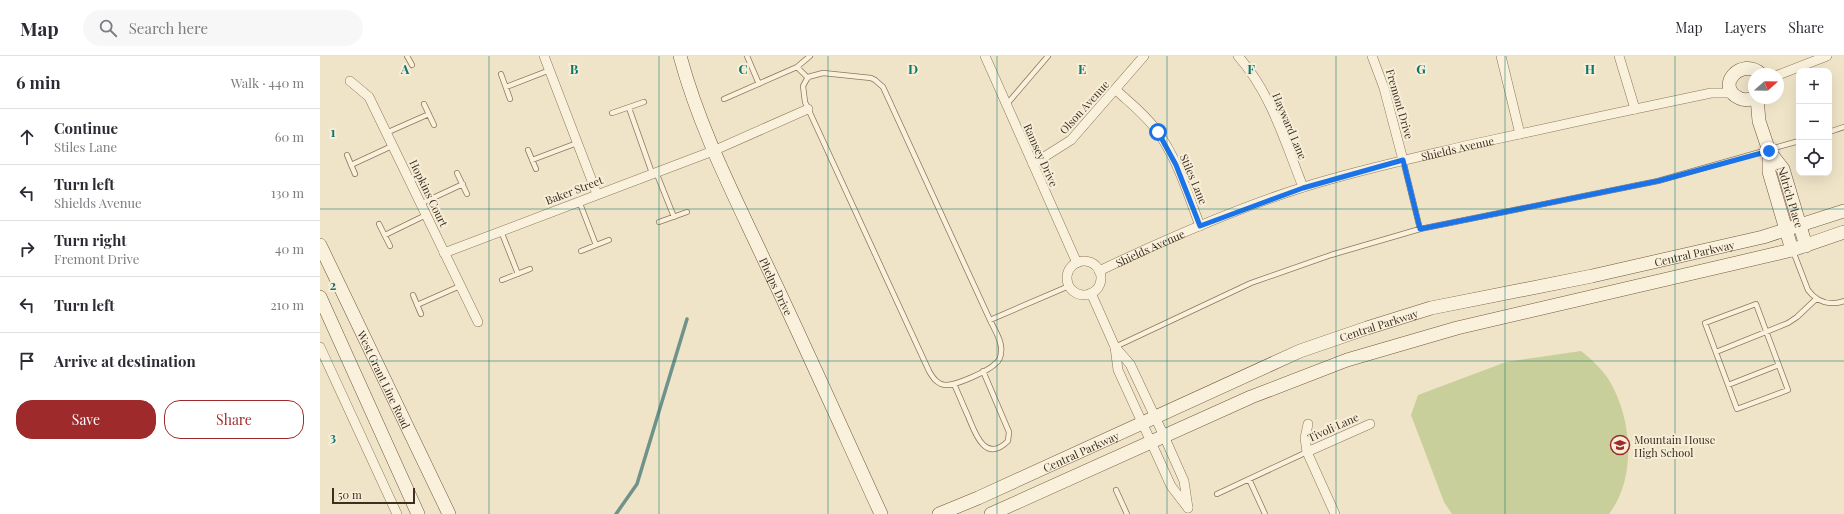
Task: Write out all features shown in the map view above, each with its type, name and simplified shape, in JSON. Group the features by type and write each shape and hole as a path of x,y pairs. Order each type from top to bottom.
{"main road":[{"name":"Phelps Drive","path":"680,56 694,102 713,151 820,379 881,514"},
{"path":"1733,93 1730,88 1738,65 1752,66 1755,68"},
{"name":"Shields Avenue","path":"1733,93 1736,97 1748,98"},
{"name":"Aldrich Place","path":"1754,104 1769,151 1769,172 1792,250"},
{"name":"Aldrich Place","path":"1769,151 1783,169 1806,246"},
{"name":"Central Parkway","path":"939,514 978,498 1300,351 1431,308 1592,276 1763,237 1844,211"},
{"name":"Central Parkway","path":"991,514 1300,377 1396,344 1596,295 1792,250 1844,232"},
{"name":"West Grant Line Road","path":"320,245 449,514"},
{"name":"West Grant Line Road","path":"320,297 418,514"}],"street":[{"path":"544,56 597,194"},
{"name":"Ramsey Drive","path":"985,56 1077,263"},
{"name":"Olson Avenue","path":"1033,164 1071,140 1144,56"},
{"name":"Hayward Lane","path":"1238,56 1256,80 1270,104 1303,188"},
{"name":"Fremont Drive","path":"1372,56 1384,88 1403,160"},
{"path":"1501,56 1520,134"},
{"path":"1619,56 1635,109"},
{"path":"1784,72 1827,56"},
{"name":"Shields Avenue","path":"1711,93 1738,65"},
{"name":"Hopkins Court","path":"350,81 369,97 478,322"},
{"name":"Stiles Lane","path":"1116,90 1146,117 1158,132 1176,165 1200,226"},
{"name":"Shields Avenue","path":"1099,271 1160,242 1303,188 1403,160 1520,134 1711,93 1733,93"},
{"name":"Baker Street","path":"444,253 654,172 713,151 808,109"},
{"path":"1082,261 1092,263 1099,271 1100,281 1096,290 1092,293 1081,295 1072,290 1069,286 1067,275 1069,270 1077,263 1082,261"},
{"path":"1092,293 1115,347 1118,370 1171,486 1190,511"},
{"path":"320,347 398,514"},
{"path":"1115,347 1130,364 1164,436 1184,481 1190,511"},
{"path":"1308,424 1305,438 1307,452 1335,514"},
{"name":"Tivoli Lane","path":"1307,452 1370,424"}],"lane":[{"path":"407,56 412,65"},
{"path":"747,56 759,84"},
{"path":"724,99 797,67 810,56"},
{"path":"1006,106 1048,56"},
{"path":"797,67 808,78"},
{"path":"506,87 550,70"},
{"path":"823,73 863,77 875,80 883,87 990,320 1002,351 998,362 983,371 954,384 944,385 939,383 929,371 808,109 803,93 803,86 808,78 813,75 823,73"},
{"path":"501,74 510,99"},
{"path":"612,113 644,102"},
{"path":"424,104 434,125"},
{"path":"629,108 654,172 674,217"},
{"path":"386,134 429,114"},
{"path":"1832,131 1844,127"},
{"path":"1115,347 1251,283 1331,255 1420,229 1658,181 1769,151 1796,142"},
{"path":"532,160 577,143"},
{"path":"351,165 392,146"},
{"path":"528,150 536,169"},
{"path":"347,155 356,174"},
{"name":"Fremont Drive","path":"1403,160 1420,229"},
{"path":"457,173 468,194"},
{"path":"420,204 463,184"},
{"path":"579,201 596,246"},
{"path":"659,222 687,212"},
{"path":"384,235 426,215"},
{"path":"379,224 390,246"},
{"path":"501,231 518,274"},
{"path":"581,251 609,240"},
{"path":"1792,250 1808,290 1816,299 1830,303 1843,300"},
{"path":"502,280 530,269"},
{"path":"417,305 460,286"},
{"path":"990,320 1069,286"},
{"path":"413,295 421,314"},
{"path":"1716,352 1766,332 1797,317 1816,299"},
{"path":"1756,304 1766,332 1788,390 1737,409 1705,323 1756,304"},
{"path":"1728,385 1779,365"},
{"path":"954,384 978,439 990,449 998,448 1008,441 1010,432 983,371"},
{"path":"1217,494 1307,452"},
{"path":"1249,479 1265,514"},
{"path":"1116,490 1127,514"}],"green space":[{"path":"1581,351 1596,364 1609,380 1617,395 1623,412 1626,429 1628,447 1624,483 1618,499 1609,514 1452,514 1444,502 1411,415 1418,395 1506,362"}],"waterway":[{"path":"616,514 637,484 687,319"}],"place":[{"name":"Mountain House High School","path":"1620,445"}],"route":[{"path":"1158,132 1176,165 1200,226 1303,188 1403,160 1420,229 1658,181 1769,151"}]}
